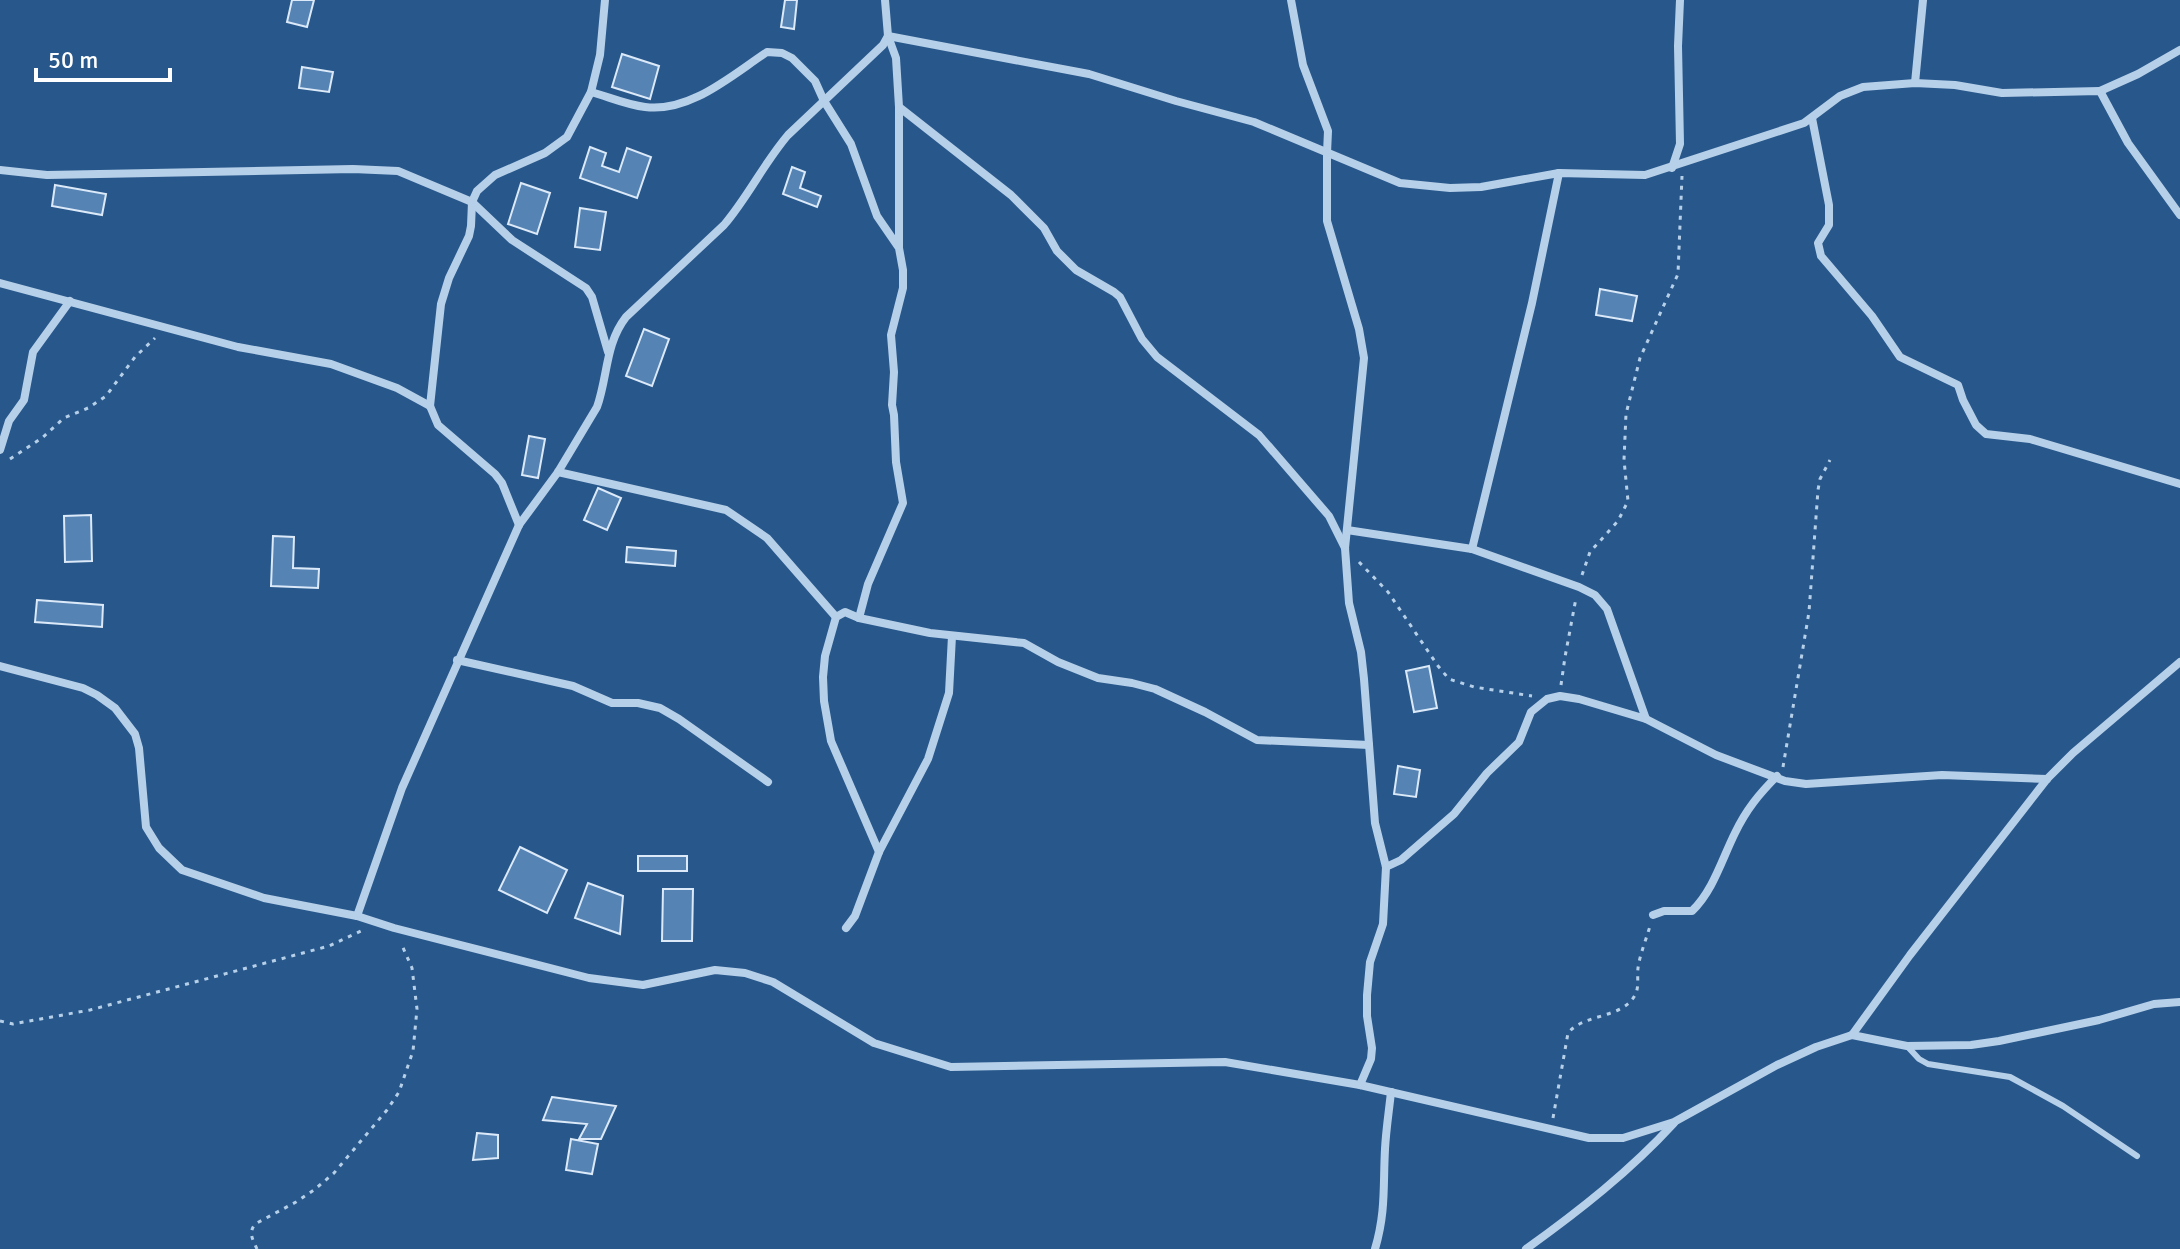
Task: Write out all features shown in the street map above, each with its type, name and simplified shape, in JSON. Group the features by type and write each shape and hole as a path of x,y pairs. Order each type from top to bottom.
{"street":[{"path":"519,525 502,483 438,425 430,406 441,304 449,278 469,236 472,202 477,191 495,175 545,153 567,137 591,92 600,55 605,0"},
{"path":"859,618 868,584 903,503 896,462 891,335 903,288 899,248 899,107 896,58 888,36 885,0"},
{"path":"1291,0 1303,65 1328,131 1327,221 1359,329 1364,358 1345,548 1349,603 1361,652 1375,823 1386,867 1383,924 1370,962 1367,995 1371,1059 1360,1085"},
{"path":"1672,168 1680,144 1680,0"},
{"path":"1915,83 1923,0"},
{"path":"357,916 402,788 519,525 558,472 597,407 608,352 619,325 724,225 779,146 883,45 888,36"},
{"path":"888,36 1089,74 1254,122 1400,183 1450,188 1481,187 1559,173 1645,175 1804,123 1840,96 1863,87 1915,83 1955,85 2002,93 2100,91 2180,50"},
{"path":"591,92 643,107 667,108 696,99 767,52 774,51 792,58 815,81 851,144 877,216 899,248"},
{"path":"2100,91 2128,143 2180,215"},
{"path":"899,107 1011,195 1044,228 1057,251 1076,270 1120,297 1148,348 1259,435 1329,516 1345,548"},
{"path":"1812,118 1829,205 1829,225 1818,243 1821,256 1872,316 1900,357 1958,385 1976,425 1986,434 2030,439 2180,484"},
{"path":"0,170 47,175 398,171 472,202 512,240 586,288 592,297 608,352"},
{"path":"1472,549 1532,303 1559,173"},
{"path":"0,283 238,347 331,364 397,388 430,406"},
{"path":"0,450 9,421 24,400 33,352 70,301"},
{"path":"558,472 726,510 767,538 836,617"},
{"path":"1347,530 1472,549 1595,595 1607,609 1646,719"},
{"path":"879,852 831,741 824,701 825,656 836,617 845,612 859,618 952,636 1024,643 1058,662 1098,678 1155,689 1257,740 1369,745"},
{"path":"846,928 855,916 879,852 928,759 949,693 952,636"},
{"path":"457,660 573,686 612,703 648,704 660,708 768,782"},
{"path":"1852,1035 2047,779 2180,662"},
{"path":"0,666 83,688 115,708 135,734 139,748 146,827 159,848 182,870 264,898 357,916 589,978 643,985 715,970 745,973 773,982 874,1043 951,1067 1225,1062 1360,1085 1589,1138 1610,1139 1674,1122 1777,1065 1852,1035 1907,1046 1971,1045 2099,1020 2154,1004 2180,1002"},
{"path":"1386,867 1401,860 1454,814 1487,773 1519,742 1531,712 1547,699 1560,696 1646,719 1716,755 1785,781 1806,784 1942,775 2047,779"},
{"path":"1653,915 1664,911 1692,911 1704,900 1736,829 1755,797 1777,776"},
{"path":"1375,1249 1384,1209 1385,1149 1391,1092"},
{"path":"1526,1249 1638,1161 1674,1122"}],"lane":[{"path":"1907,1046 1928,1064 1998,1074 2021,1082 2137,1156"}],"path":[{"path":"1560,696 1579,587 1590,552 1618,521 1628,501 1624,460 1626,414 1640,358 1678,274 1682,164"},
{"path":"0,465 42,438 64,418 106,396 135,357 167,327"},
{"path":"1777,776 1783,766 1809,612 1818,490 1830,460"},
{"path":"1345,548 1388,592 1449,679 1474,687 1547,699"},
{"path":"1551,1129 1568,1033 1574,1025 1621,1008 1632,999 1637,991 1640,959 1653,915"},
{"path":"0,1021 13,1024 90,1010 329,946 377,922"},
{"path":"257,1249 251,1235 255,1224 296,1202 334,1173 387,1110 405,1079 413,1051 417,1009 412,968 394,928"}],"building":[{"path":"292,0 314,0 307,27 287,22"},
{"path":"785,0 797,0 794,29 781,27"},
{"path":"622,54 659,66 650,99 612,87"},
{"path":"302,67 333,72 329,92 299,88"},
{"path":"590,147 606,153 602,166 619,172 627,148 651,157 637,198 580,178"},
{"path":"792,167 805,172 800,188 821,196 817,207 783,194"},
{"path":"521,183 550,193 537,234 508,224"},
{"path":"55,185 106,194 102,215 52,206"},
{"path":"580,208 606,212 600,250 575,247"},
{"path":"1600,289 1637,296 1632,321 1596,315"},
{"path":"644,329 669,339 652,386 626,376"},
{"path":"529,436 545,439 538,478 522,475"},
{"path":"598,488 621,498 607,530 584,520"},
{"path":"91,515 92,561 65,562 64,516"},
{"path":"273,536 294,537 293,568 319,569 318,588 271,586"},
{"path":"627,547 676,551 675,566 626,562"},
{"path":"37,600 103,605 102,627 35,622"},
{"path":"1429,666 1437,708 1414,712 1406,671"},
{"path":"1398,766 1420,770 1416,797 1394,794"},
{"path":"520,847 567,870 547,913 499,890"},
{"path":"638,856 687,856 687,871 638,871"},
{"path":"588,883 623,896 620,934 575,918"},
{"path":"663,889 693,889 692,941 662,941"},
{"path":"552,1097 616,1106 601,1139 579,1139 587,1124 543,1120"},
{"path":"477,1133 498,1135 498,1158 473,1160"},
{"path":"571,1139 598,1144 592,1174 566,1170"}]}
